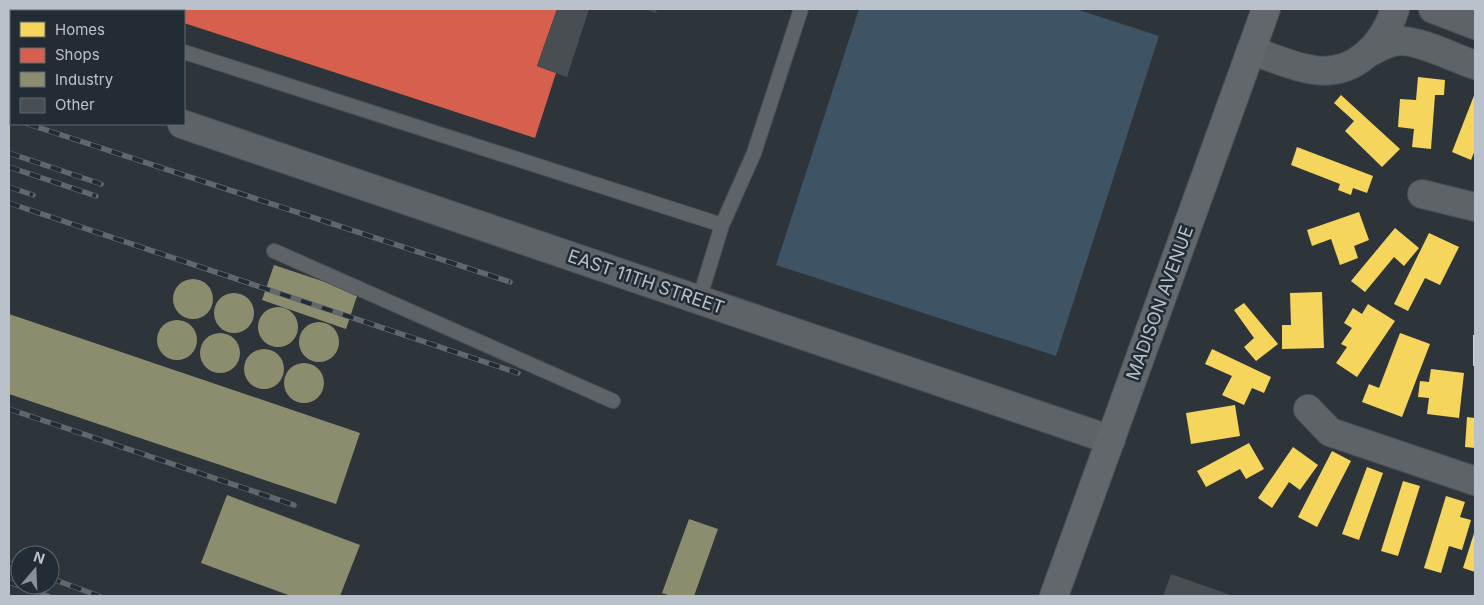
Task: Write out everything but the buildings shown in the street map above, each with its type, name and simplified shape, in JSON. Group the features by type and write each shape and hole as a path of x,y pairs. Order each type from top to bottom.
{"main road":[{"name":"MADISON AVENUE","path":"1054,596 1266,9"}],"street":[{"path":"1251,50 1294,65 1329,71 1359,61 1370,52 1382,39 1395,9"},
{"path":"1433,9 1475,24"},
{"path":"1370,52 1389,43 1400,41 1475,65"},
{"name":"EAST 11TH STREET","path":"185,125 1111,440"},
{"path":"1422,194 1475,207"},
{"path":"1308,409 1330,432 1475,481"}],"lane":[{"path":"699,300 722,224 754,153 801,9"},
{"path":"185,52 722,224"},
{"path":"274,251 613,402"}],"water":[{"path":"859,9 1076,9 1159,36 1056,356 776,265"}],"railway":[{"path":"31,125 510,282"},
{"path":"9,153 101,184"},
{"path":"9,167 96,196"},
{"path":"9,187 33,195"},
{"path":"9,203 518,373"},
{"path":"9,409 294,505"},
{"path":"9,582 48,596"},
{"path":"60,582 99,596"}]}
